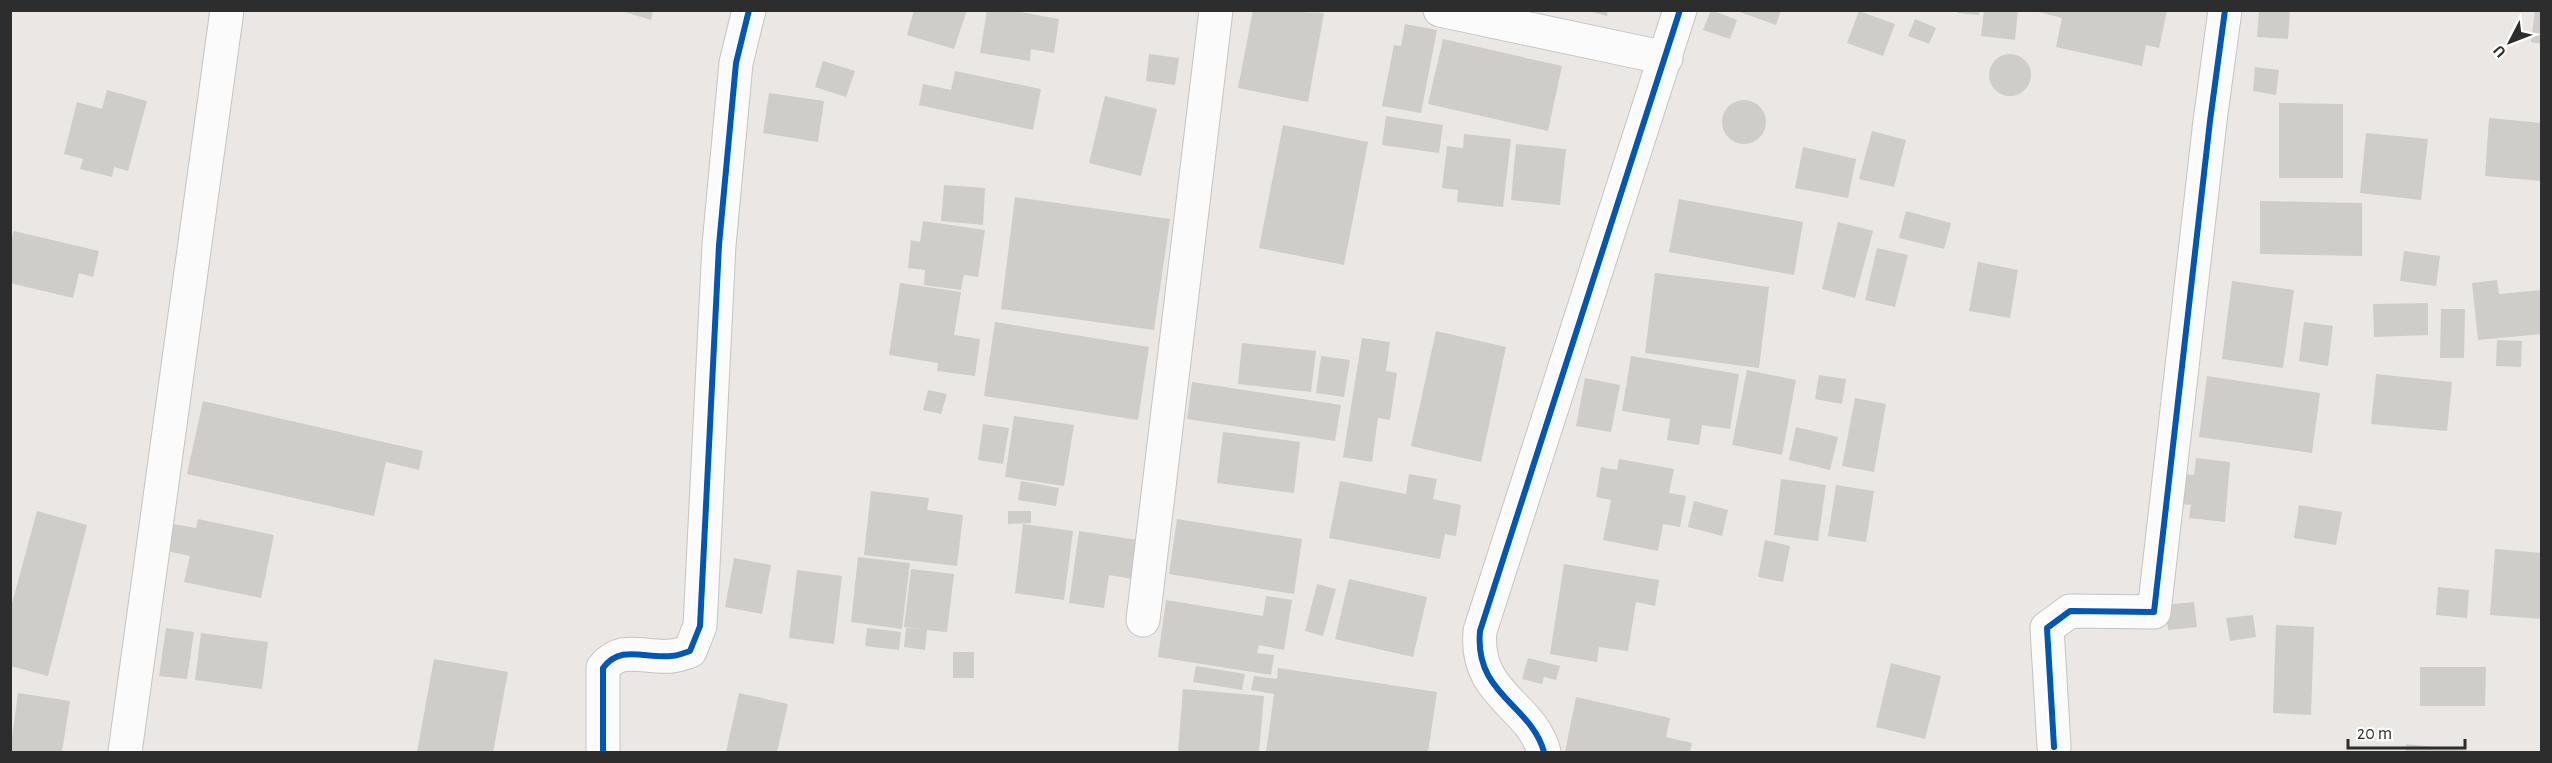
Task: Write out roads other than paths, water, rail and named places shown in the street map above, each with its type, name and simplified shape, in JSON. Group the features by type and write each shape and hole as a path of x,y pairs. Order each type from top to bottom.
{"street":[{"path":"125,753 227,10"},
{"path":"603,753 603,668 610,659 626,653 672,656 690,651 700,626 719,245 736,63 749,10"},
{"path":"1143,620 1216,10"},
{"path":"1440,10 1666,58"},
{"path":"1544,753 1542,742 1532,728 1493,686 1481,662 1480,632 1680,10"},
{"path":"2054,747 2047,628 2070,610 2154,612 2210,121 2225,10"}]}
